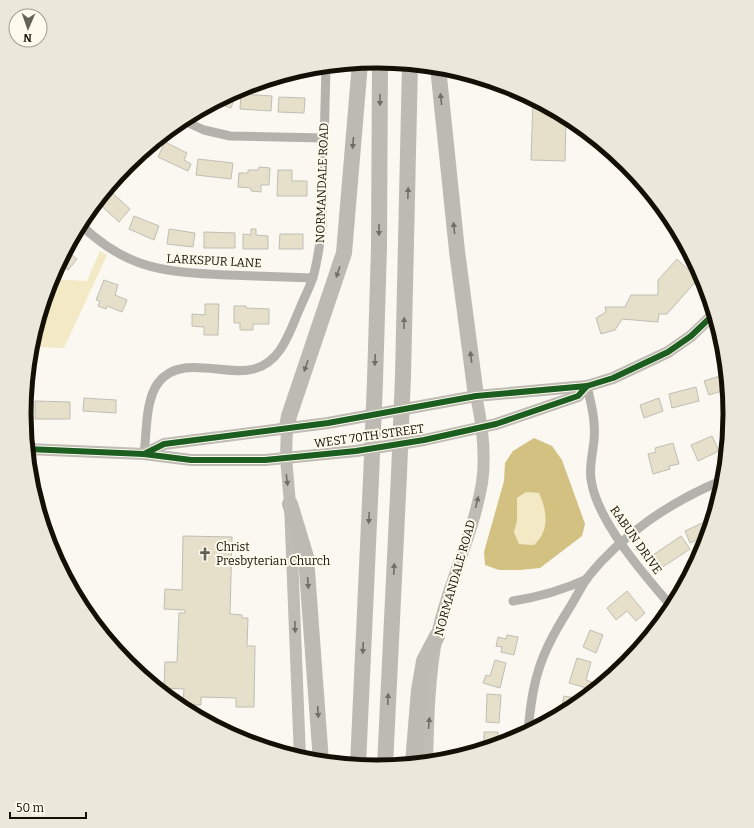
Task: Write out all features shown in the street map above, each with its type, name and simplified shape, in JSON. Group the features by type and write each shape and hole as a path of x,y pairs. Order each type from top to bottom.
{"highway":[{"path":"358,759 375,381 379,248 380,68"},
{"path":"287,427 292,407 344,253 360,69"},
{"path":"385,760 403,376 410,70"},
{"path":"439,74 457,251 476,396"},
{"path":"290,504 306,558 320,755"},
{"path":"414,758 419,690 424,661 437,636"}],"street":[{"name":"NORMANDALE ROAD","path":"144,454 150,402 153,392 159,382 168,374 189,367 241,370 254,369 266,364 283,346 313,278 319,250 322,226 326,72"},
{"path":"189,123 204,130 230,136 324,138"},
{"name":"LARKSPUR LANE","path":"85,229 98,241 118,254 139,264 162,270 186,273 313,278"},
{"name":"WEST 70TH STREET","path":"144,454 164,444 287,427 328,423 476,396 587,386 613,378 668,352 691,336 709,318"},
{"name":"WEST 70TH STREET","path":"33,449 144,454 191,460 265,460 356,451 424,440 482,427 578,396 587,386"},
{"name":"RABUN DRIVE","path":"587,386 594,415 594,440 591,454 590,479 600,510 650,581 668,602"},
{"name":"NORMANDALE ROAD","path":"427,756 431,689 437,636 447,597 477,504 482,482 482,427 476,396"},
{"path":"287,427 286,457 290,504 300,751"},
{"path":"529,725 530,707 538,672 545,654 557,628 587,579 622,542 668,507 692,493 716,483"},
{"path":"513,601 535,598 567,589 587,579"}],"shaded area":[{"path":"100,251 107,255 64,348 38,347 49,303 58,279 87,281"},
{"path":"534,438 552,446 562,460 585,524 582,536 540,568 499,570 485,565 484,552 504,481 505,463 513,451","holes":["526,492 539,493 544,507 546,520 543,534 534,545 519,544 514,532 517,521 517,498"]},
{"path":"526,492 539,493 544,507 546,520 543,534 534,545 519,544 514,532 517,521 517,498"}],"building":[{"path":"245,94 272,96 271,111 240,109 241,96"},
{"path":"279,97 305,98 304,113 278,112"},
{"path":"234,99 231,108 222,105"},
{"path":"533,105 566,124 565,161 531,160"},
{"path":"165,142 187,153 184,160 191,164 188,171 158,157"},
{"path":"198,159 233,163 231,179 196,175"},
{"path":"259,167 270,168 269,185 261,185 261,192 251,191 251,188 238,187 239,173 248,173 248,170 258,170"},
{"path":"278,170 292,170 292,181 307,181 307,196 277,196"},
{"path":"112,192 130,209 119,222 101,205"},
{"path":"134,216 159,226 154,240 129,229"},
{"path":"169,229 195,233 193,247 167,244"},
{"path":"251,229 256,229 256,235 268,236 268,249 243,249 243,234 251,235"},
{"path":"204,232 235,233 235,248 204,248"},
{"path":"280,234 303,234 303,249 279,249"},
{"path":"71,254 77,259 68,270 64,267"},
{"path":"677,259 694,275 696,281 667,314 659,314 658,322 622,319 615,330 601,334 596,318 606,312 605,307 625,307 631,295 658,295 658,280"},
{"path":"104,280 118,285 115,295 127,300 122,312 107,306 106,309 98,306 100,301 96,300"},
{"path":"205,304 219,304 218,335 204,335 204,327 192,326 192,314 205,315"},
{"path":"234,306 269,309 269,324 253,324 253,330 240,330 240,323 234,323"},
{"path":"721,376 722,391 709,395 704,381"},
{"path":"696,387 699,401 672,408 669,394"},
{"path":"84,398 116,400 116,413 83,411"},
{"path":"659,398 663,411 644,418 640,405"},
{"path":"35,401 70,402 70,419 35,419"},
{"path":"712,436 719,451 698,461 691,445"},
{"path":"673,443 679,464 669,466 670,469 653,474 648,454 656,452 655,448"},
{"path":"706,521 700,539 690,543 685,531"},
{"path":"183,536 232,537 230,614 242,615 242,618 248,618 247,646 255,646 254,707 236,707 236,698 201,697 201,705 190,705 183,701 184,689 164,687 165,662 177,662 179,613 185,613 185,610 164,609 165,589 182,590"},
{"path":"681,536 690,549 661,568 653,555"},
{"path":"627,591 645,613 636,621 627,611 616,620 607,608"},
{"path":"590,630 603,635 596,653 583,647"},
{"path":"507,635 518,637 514,655 501,652 502,647 496,646 498,637 506,639"},
{"path":"577,658 591,662 586,680 592,682 591,687 588,689 569,683"},
{"path":"495,660 506,663 500,688 483,683 486,675 490,676"},
{"path":"487,694 501,695 499,723 486,722"},
{"path":"564,696 575,698 569,702 562,707"},
{"path":"484,732 498,732 498,738 484,743"}],"cycle path":[{"path":"144,454 164,444 328,423 476,396 587,386 613,378 668,352 691,336 709,318"},
{"path":"33,449 144,454 191,460 265,460 356,451 424,440 496,424 578,396 587,386"}],"place":[{"name":"Christ Presbyterian Church","path":"205,554"}]}
